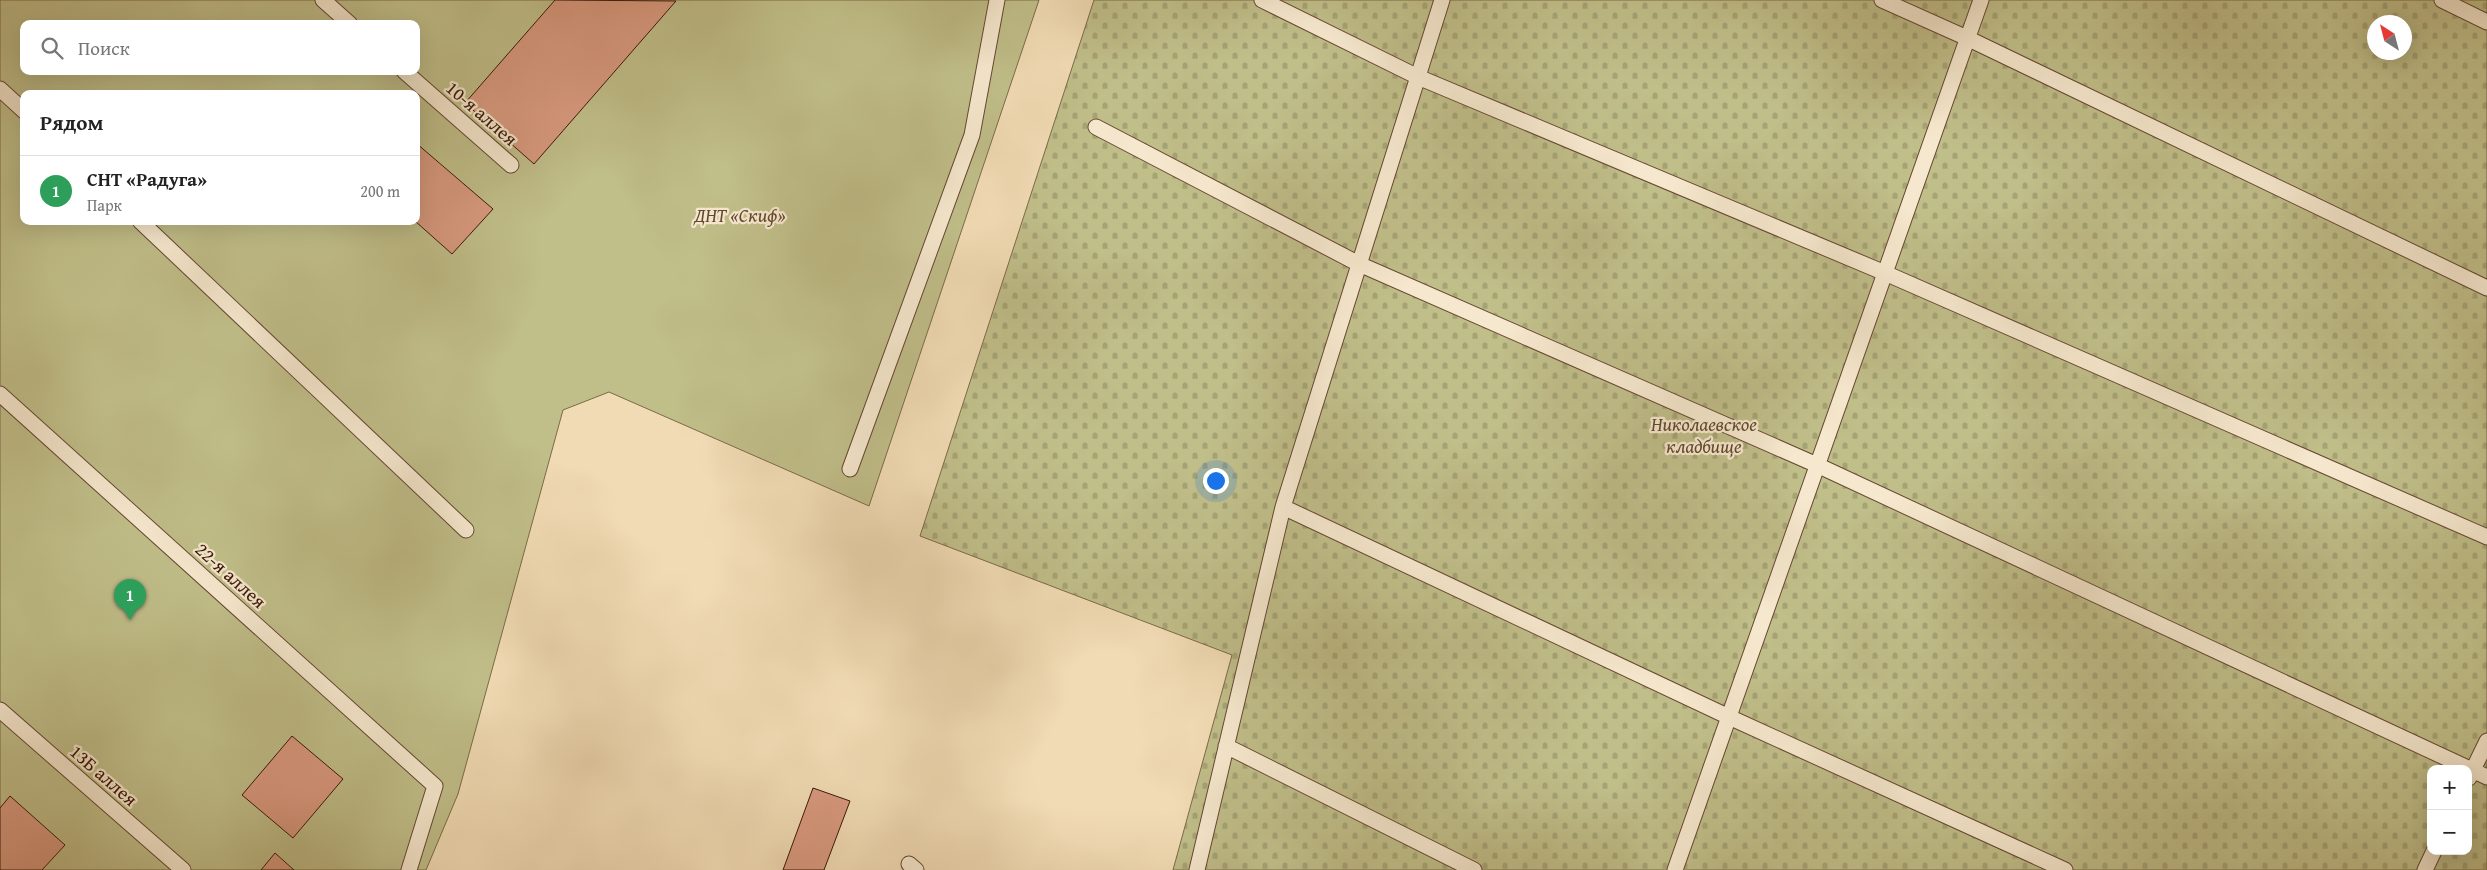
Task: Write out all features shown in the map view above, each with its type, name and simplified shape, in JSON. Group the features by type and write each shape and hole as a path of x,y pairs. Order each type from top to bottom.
{"lane":[{"path":"323,0 346,20"},
{"path":"850,469 972,135 997,0"},
{"path":"1262,0 1418,77 1885,273 2487,537"},
{"path":"1197,870 1283,507 1442,0"},
{"path":"1882,0 1967,38 2487,288"},
{"path":"1675,870 1981,0"},
{"path":"2442,0 2487,22"},
{"name":"10-я аллея","path":"409,75 511,165"},
{"path":"0,89 20,107"},
{"path":"1096,126 1359,264 1817,465 2449,765"},
{"path":"144,225 466,530"},
{"name":"22-я аллея","path":"0,394 435,786 409,870"},
{"path":"1283,507 1729,717 2065,870"},
{"name":"13Б аллея","path":"0,710 182,870"},
{"path":"2472,771 2487,741"},
{"path":"1226,746 1474,870"},
{"path":"2472,775 2487,777"},
{"path":"2425,870 2432,855"}],"green space":[{"name":"ДНТ «Скиф»","path":"0,0 1039,0 869,506 609,392 563,410 458,794 426,870 0,870"},
{"name":"Николаевское кладбище","path":"1094,0 2487,0 2487,870 1173,870 1232,655 920,536"}],"building":[{"path":"555,0 676,1 534,164 465,103"},
{"path":"420,146 493,209 452,254 419,225"},
{"path":"292,736 343,779 293,838 242,795"},
{"path":"813,788 850,801 824,870 783,870"},
{"path":"10,796 65,845 42,870 0,870 0,808"},
{"path":"275,853 294,870 261,870"}],"place":[{"name":"СНТ «Радуга»","path":"130,620"}]}
